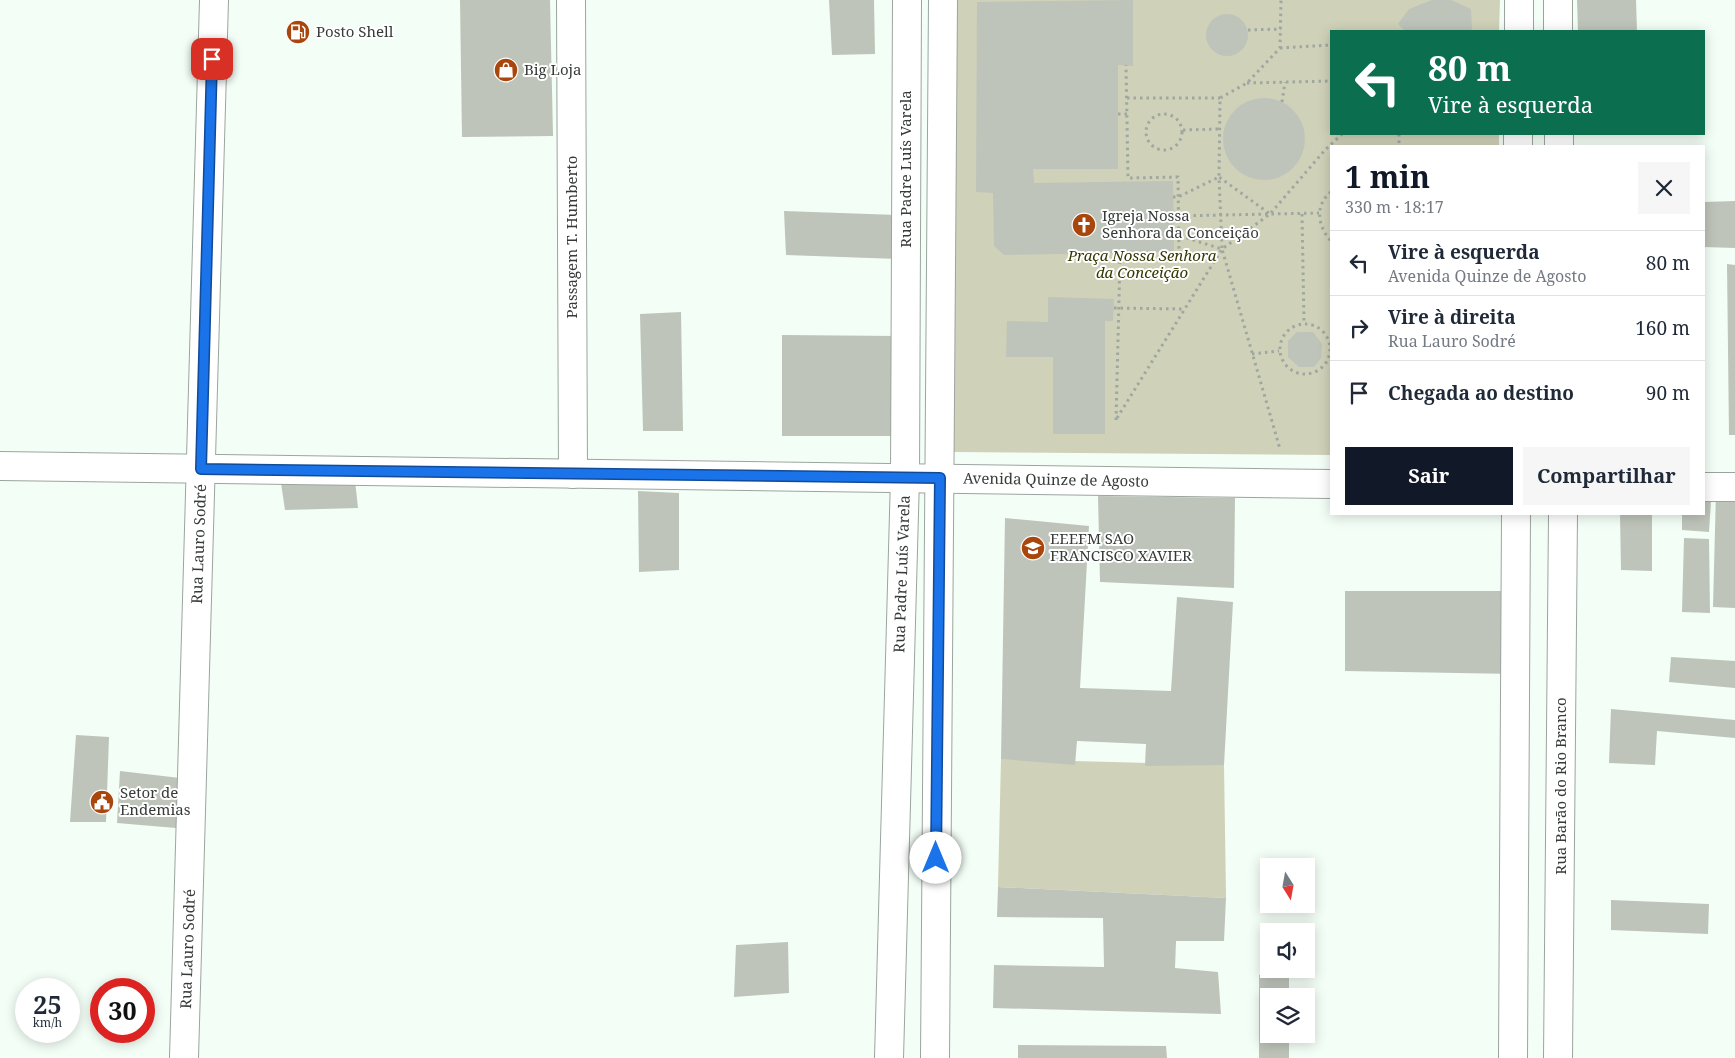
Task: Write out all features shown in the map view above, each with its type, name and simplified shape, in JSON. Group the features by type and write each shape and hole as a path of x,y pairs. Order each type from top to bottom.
{"street":[{"name":"Rua Lauro Sodré","path":"184,1058 214,0"},
{"name":"Passagem T. Humberto","path":"571,0 573,474"},
{"name":"Rua Padre Luís Varela","path":"889,1058 905,477 907,0"},
{"path":"935,1058 943,0"},
{"path":"1519,0 1519,30"},
{"path":"1558,0 1558,30"},
{"name":"Avenida Quinze de Agosto","path":"0,466 1330,484"},
{"path":"1705,487 1735,487"},
{"path":"1513,1058 1516,515"},
{"name":"Rua Barão do Rio Branco","path":"1558,1058 1563,515"}],"path":[{"path":"1127,98 1220,98 1247,83 1280,48 1281,0"},
{"path":"1248,30 1281,29"},
{"path":"1280,48 1330,45"},
{"path":"1126,65 1128,178 1178,177 1176,234 1179,255 1120,258 1116,420 1222,249 1270,214 1330,145"},
{"path":"1247,83 1330,81"},
{"path":"1282,102 1285,82"},
{"path":"1220,98 1219,177 1222,249 1280,448"},
{"path":"1118,114 1127,114"},
{"path":"1156,114 1174,116 1183,130 1176,146 1164,150 1152,146 1146,135 1147,123 1156,114"},
{"path":"1183,130 1220,129"},
{"path":"1330,145 1341,135"},
{"path":"1173,197 1178,197 1219,177"},
{"path":"1219,177 1270,214"},
{"path":"1330,193 1322,203 1319,213 1320,224 1324,234 1330,240"},
{"path":"1176,216 1319,213"},
{"path":"1302,214 1304,324"},
{"path":"1176,234 1222,249"},
{"path":"1114,308 1184,309"},
{"path":"1304,324 1320,329 1325,334 1330,349 1329,357 1325,364 1311,373 1302,374 1294,372 1287,367 1282,360 1280,351 1280,343 1284,335 1290,329 1304,324"},
{"path":"1252,354 1280,351"}],"green space":[{"name":"Praça Nossa Senhora da Conceição","path":"954,0 1500,0 1499,30 1330,30 1330,135 1499,135 1499,145 1330,145 1330,455 953,452"},
{"path":"1001,759 1224,765 1226,898 998,887"}],"building":[{"name":"Big Loja","path":"460,0 550,0 553,136 462,137"},
{"path":"829,0 874,0 875,54 832,55"},
{"path":"1133,0 1133,66 1118,65 1118,169 1033,169 1034,183 1173,181 1174,252 1004,255 994,246 993,193 976,192 977,2"},
{"path":"1432,0 1451,0 1471,9 1472,30 1404,30 1398,24 1409,9"},
{"path":"1577,0 1636,0 1637,30 1578,30"},
{"path":"1223,14 1231,14 1242,20 1248,35 1242,50 1231,56 1223,56 1212,50 1206,39 1206,31 1212,20"},
{"path":"1256,98 1272,98 1287,105 1298,116 1305,131 1302,155 1293,168 1272,180 1256,180 1241,173 1230,162 1223,147 1223,131 1230,116 1241,105"},
{"path":"1735,201 1735,248 1705,247 1705,202"},
{"path":"784,211 897,215 898,259 786,255"},
{"path":"1727,264 1735,265 1735,435 1729,435"},
{"path":"1048,297 1114,299 1113,321 1105,321 1105,434 1053,434 1053,357 1006,357 1007,321 1048,322"},
{"path":"681,312 683,431 643,431 640,314"},
{"path":"1297,332 1313,332 1322,344 1321,358 1314,367 1299,367 1288,357 1288,341"},
{"path":"782,335 899,336 900,436 782,436"},
{"path":"355,480 358,508 285,510 281,483"},
{"path":"638,491 679,493 679,570 639,572"},
{"path":"1716,491 1735,491 1735,608 1713,607"},
{"path":"1098,496 1235,498 1234,588 1100,582"},
{"path":"1705,501 1711,501 1709,532 1682,530 1682,515 1705,515"},
{"path":"1620,515 1652,515 1652,571 1621,570"},
{"path":"1005,518 1089,526 1080,688 1171,691 1177,597 1233,602 1224,765 1145,766 1146,744 1077,741 1075,765 1001,759"},
{"path":"1684,538 1709,539 1710,613 1682,612"},
{"path":"1345,591 1515,591 1515,674 1345,671"},
{"path":"1671,657 1735,661 1735,688 1669,682"},
{"path":"1611,709 1735,720 1735,738 1657,731 1655,765 1609,763"},
{"path":"76,735 109,737 106,822 70,822"},
{"path":"120,771 180,778 176,828 117,823"},
{"path":"998,887 1226,898 1224,941 1176,941 1175,968 1218,972 1221,1014 993,1008 994,965 1104,967 1103,918 997,917"},
{"path":"1611,900 1709,904 1708,934 1611,930"},
{"path":"788,942 789,993 734,997 736,945"},
{"path":"1259,975 1260,978 1289,978 1289,988 1260,988 1260,1043 1289,1043 1289,1058 1259,1058"},
{"path":"1018,1045 1166,1046 1167,1058 1018,1058"}],"place":[{"name":"Posto Shell","path":"298,32"},
{"name":"Big Loja","path":"506,70"},
{"name":"Igreja Nossa Senhora da Conceição","path":"1084,225"},
{"name":"EEEFM SAO FRANCISCO XAVIER","path":"1033,548"},
{"name":"Setor de Endemias","path":"102,802"}],"route":[{"path":"212,59 201,469 940,478 936,858"}]}
